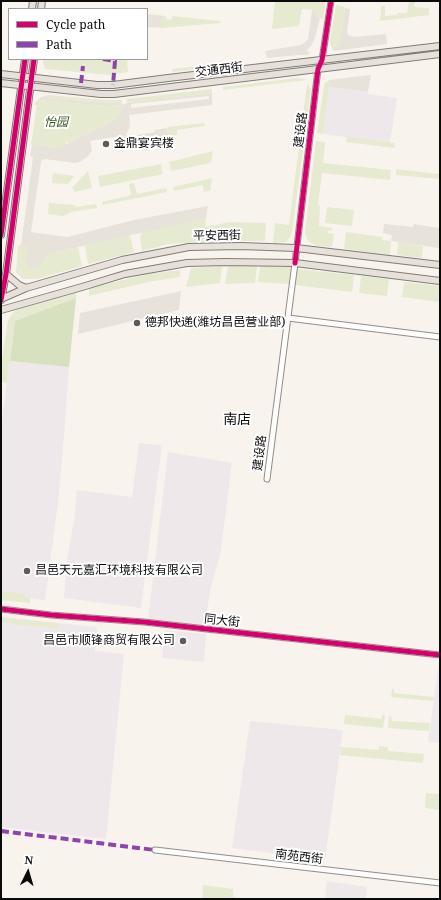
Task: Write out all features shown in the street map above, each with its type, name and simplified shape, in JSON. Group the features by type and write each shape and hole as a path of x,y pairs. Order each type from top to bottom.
{"main road":[{"name":"交通西街","path":"1,74 97,85 113,85 440,46"},
{"name":"交通西街","path":"1,83 101,94 114,94 440,54"},
{"path":"1,236 25,60"},
{"path":"1,299 6,274 34,60"},
{"name":"平安西街","path":"1,299 26,288 122,260 189,247 241,246 296,248 440,265"},
{"path":"1,310 126,274 187,263 295,263 440,281"},
{"path":"6,274 19,285 26,288"}],"street":[{"name":"建设路","path":"267,479 318,69 322,60 331,1"},
{"path":"288,318 440,337"},
{"name":"同大街","path":"1,610 144,622 440,655"},
{"name":"南苑西街","path":"156,850 440,883"}],"shaded area":[{"path":"345,8 350,9 347,32 348,35 354,37 386,34 387,44 334,51 331,47 339,46"},
{"path":"312,10 316,10 315,17 320,18 315,38 311,46 306,51 310,52 308,55 267,58 265,51 301,45 308,39"},
{"path":"148,15 162,16 161,27 148,27"},
{"path":"371,75 368,92 329,87 329,80"},
{"path":"329,87 368,92 368,94 397,98 390,143 323,134"},
{"path":"212,93 212,105 129,115 130,127 123,146 121,136 90,141 92,151 80,162 75,163 45,159 42,160 31,232 67,237 134,220 208,206 206,218 47,254 41,266 30,269 25,261 28,248 21,245 33,157 30,156 32,145 58,148 113,121 121,115 121,105 107,106 40,100 37,105 34,105 35,103 41,97 49,95 49,98 104,103 122,102 122,105 127,103","holes":["209,96 209,99 131,108 131,104"]},
{"path":"167,128 169,137 139,142 138,135"},
{"path":"384,224 413,227 414,224 440,228 439,248 391,241 392,235 383,233"},
{"path":"181,291 179,310 78,334 80,313"},
{"path":"10,361 69,367 58,503 45,600 1,595 1,428"},
{"path":"139,443 162,445 141,608 64,598 67,559 74,520 77,490 132,497"},
{"path":"168,452 232,463 221,550 210,591 205,626 148,620"},
{"path":"1,623 57,629 58,623 97,627 95,651 124,654 106,839 1,827"},
{"path":"165,630 206,634 204,662 162,658"},
{"path":"440,662 440,743 428,742"},
{"path":"250,721 343,730 325,860 232,848"},
{"path":"327,881 367,887 366,899 325,899"}],"green space":[{"path":"275,1 326,1 323,19 315,18 315,10 302,9 299,26 272,29"},
{"path":"409,1 415,1 414,7 429,8 429,15 380,21 381,6 385,6 385,16 397,15 398,13 407,13"},
{"path":"336,5 345,7 339,46 331,47 330,41"},
{"path":"148,14 166,16 166,19 172,20 172,16 220,21 221,23 148,28 161,27 162,17"},
{"path":"43,60 127,60 128,72 109,75 45,69"},
{"path":"224,63 224,66 173,72 172,69"},
{"path":"297,78 307,80 223,90 223,87"},
{"path":"329,80 323,134 317,133 324,86"},
{"path":"307,84 311,89 292,232 291,236 286,242 273,243 275,223 289,225"},
{"path":"212,89 212,93 127,103 127,99"},
{"path":"49,95 103,100 122,100 122,102 104,103 48,98"},
{"name":"怡园","path":"40,100 107,106 121,105 121,115 113,121 68,143 66,142 66,144 58,148 31,145 37,104"},
{"path":"204,123 205,126 177,130 177,135 169,137 167,127"},
{"path":"347,137 395,143 394,148 346,142"},
{"path":"316,141 325,142 323,163 391,170 390,180 322,173 318,205 320,205 319,226 332,228 331,231 328,230 328,233 334,234 332,247 317,246 308,241 305,232"},
{"path":"213,151 211,163 171,171 169,162"},
{"path":"161,164 163,174 100,187 98,176"},
{"path":"396,169 439,174 439,179 396,175"},
{"path":"88,171 92,188 75,192 72,188"},
{"path":"53,173 74,176 68,184 52,183"},
{"path":"212,178 210,191 204,192 203,185 174,191 173,187"},
{"path":"134,183 137,194 166,188 167,192 103,205 102,202 131,195 129,184"},
{"path":"49,203 74,205 76,207 96,204 97,208 71,212 63,216 48,214"},
{"path":"327,207 354,210 352,226 325,223"},
{"path":"206,218 205,227 230,222 266,223 265,241 216,241 168,244 142,251 140,238 142,232"},
{"path":"346,232 382,237 382,240 391,241 390,255 344,249"},
{"path":"130,235 134,252 88,264 85,245"},
{"path":"398,242 423,246 422,258 397,255"},
{"path":"21,245 28,248 25,261 41,266 46,254 78,247 82,266 37,279 23,279 16,272 18,246"},
{"path":"222,266 220,283 186,287 191,268"},
{"path":"228,266 257,266 255,283 225,284"},
{"path":"260,266 291,267 289,284 258,282"},
{"path":"297,269 354,275 352,292 295,285"},
{"path":"180,270 180,277 148,282 89,296 89,288 149,274"},
{"path":"361,276 389,279 387,296 359,293"},
{"path":"404,282 440,286 440,302 402,297"},
{"path":"77,291 76,298 15,321 7,383 1,382 1,366 8,320 12,314 16,310"},
{"path":"76,298 69,367 10,361 15,321"},
{"path":"1,591 25,594 25,597 30,598 30,603 1,600"},
{"path":"1,617 58,623 58,629 1,623"},
{"path":"392,689 394,689 394,693 434,697 433,701 391,697"},
{"path":"345,715 382,719 382,715 385,715 383,728 344,724"},
{"path":"389,716 391,716 392,721 430,723 429,731 388,728"},
{"path":"379,746 388,747 388,751 424,754 423,763 340,755 341,747 379,750"},
{"path":"426,793 440,794 440,810 425,808"},
{"path":"203,885 233,889 233,897 244,899 202,899"}],"marked path":[{"path":"109,60 115,61 113,85"},
{"path":"81,83 83,66"},
{"path":"1,831 155,850"}],"cycle path":[{"path":"295,263 318,69 322,60 331,1"},
{"path":"1,235 25,60"},
{"path":"1,300 6,274 34,60"},
{"path":"1,609 51,615 144,622 440,655"}],"place":[{"name":"金鼎宴宾楼","path":"106,144"},
{"name":"德邦快递(潍坊昌邑营业部)","path":"137,323"},
{"name":"昌邑天元嘉汇环境科技有限公司","path":"27,571"},
{"name":"昌邑市顺锋商贸有限公司","path":"183,641"}],"district":[{"name":"南店","path":"237,420"}]}
